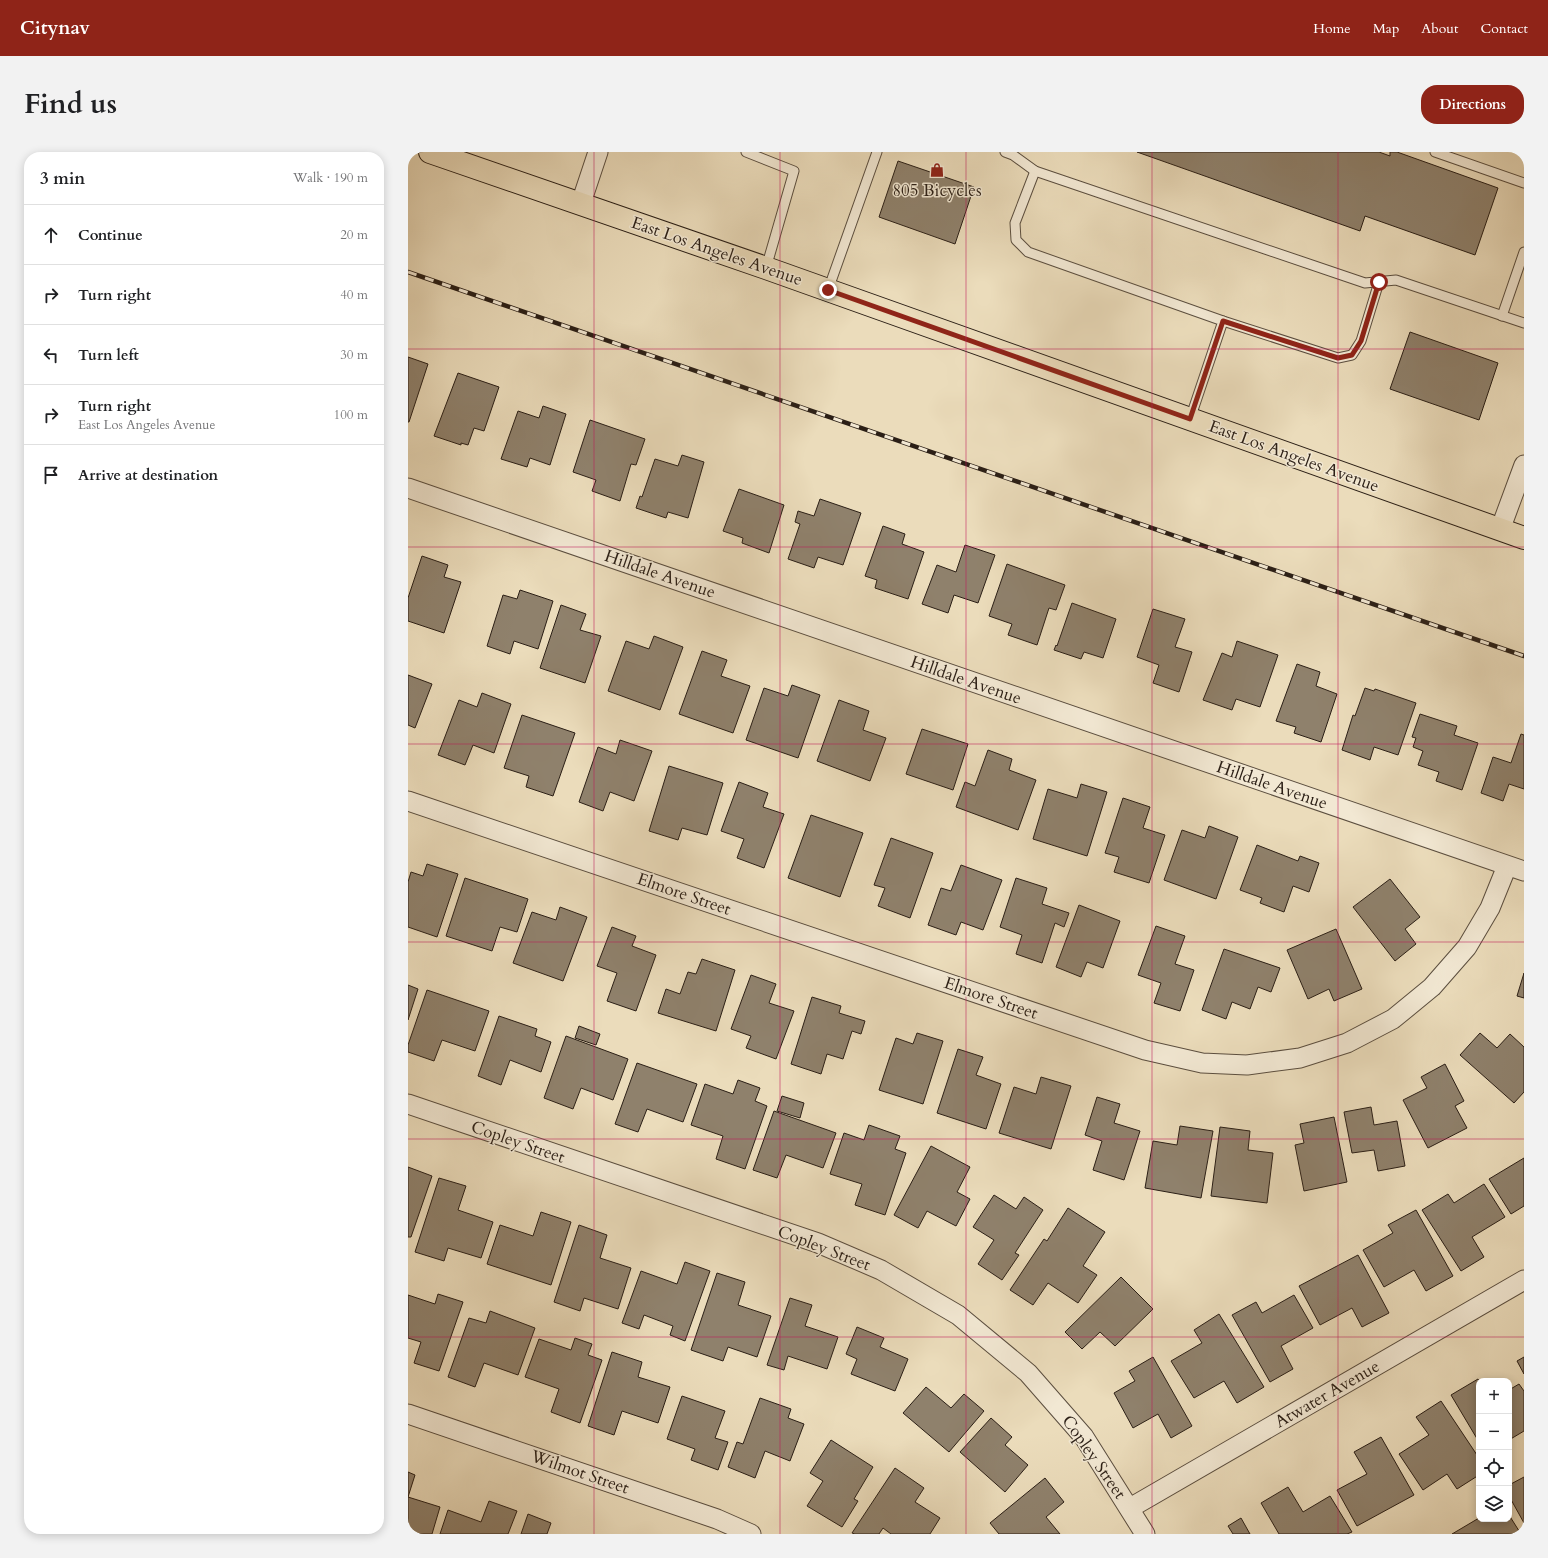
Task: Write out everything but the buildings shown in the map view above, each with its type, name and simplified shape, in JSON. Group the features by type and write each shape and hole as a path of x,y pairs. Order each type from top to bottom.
{"main road":[{"name":"East Los Angeles Avenue","path":"430,152 766,268 1524,538"}],"street":[{"path":"581,203 598,152"},
{"path":"1500,530 1524,465"},
{"name":"Hilldale Avenue","path":"408,488 1515,869"},
{"name":"Elmore Street","path":"408,801 1145,1050 1202,1064 1248,1065 1300,1058 1347,1043 1393,1019 1432,987 1467,947 1515,869"},
{"name":"Copley Street","path":"408,1104 818,1243 881,1270 958,1315 1028,1373 1084,1437 1145,1534"},
{"name":"Atwater Avenue","path":"1130,1508 1524,1280"},
{"name":"Wilmot Street","path":"408,1414 717,1519 751,1534"}],"lane":[{"path":"746,152 794,171 766,268"},
{"path":"828,290 877,152"},
{"path":"1005,152 1013,155 1035,171 1364,283 1396,280 1524,323"},
{"path":"1435,152 1524,182"},
{"path":"1035,171 1015,223 1016,240 1028,252 1223,321 1338,358 1352,355 1361,341 1379,282"},
{"path":"1502,316 1524,252"},
{"path":"1190,419 1223,321"}],"railway":[{"path":"408,272 1524,656"}],"place":[{"name":"805 Bicycles","path":"937,170"}],"route":[{"path":"828,290 1190,419 1223,321 1338,358 1352,355 1361,341 1379,282"}]}
